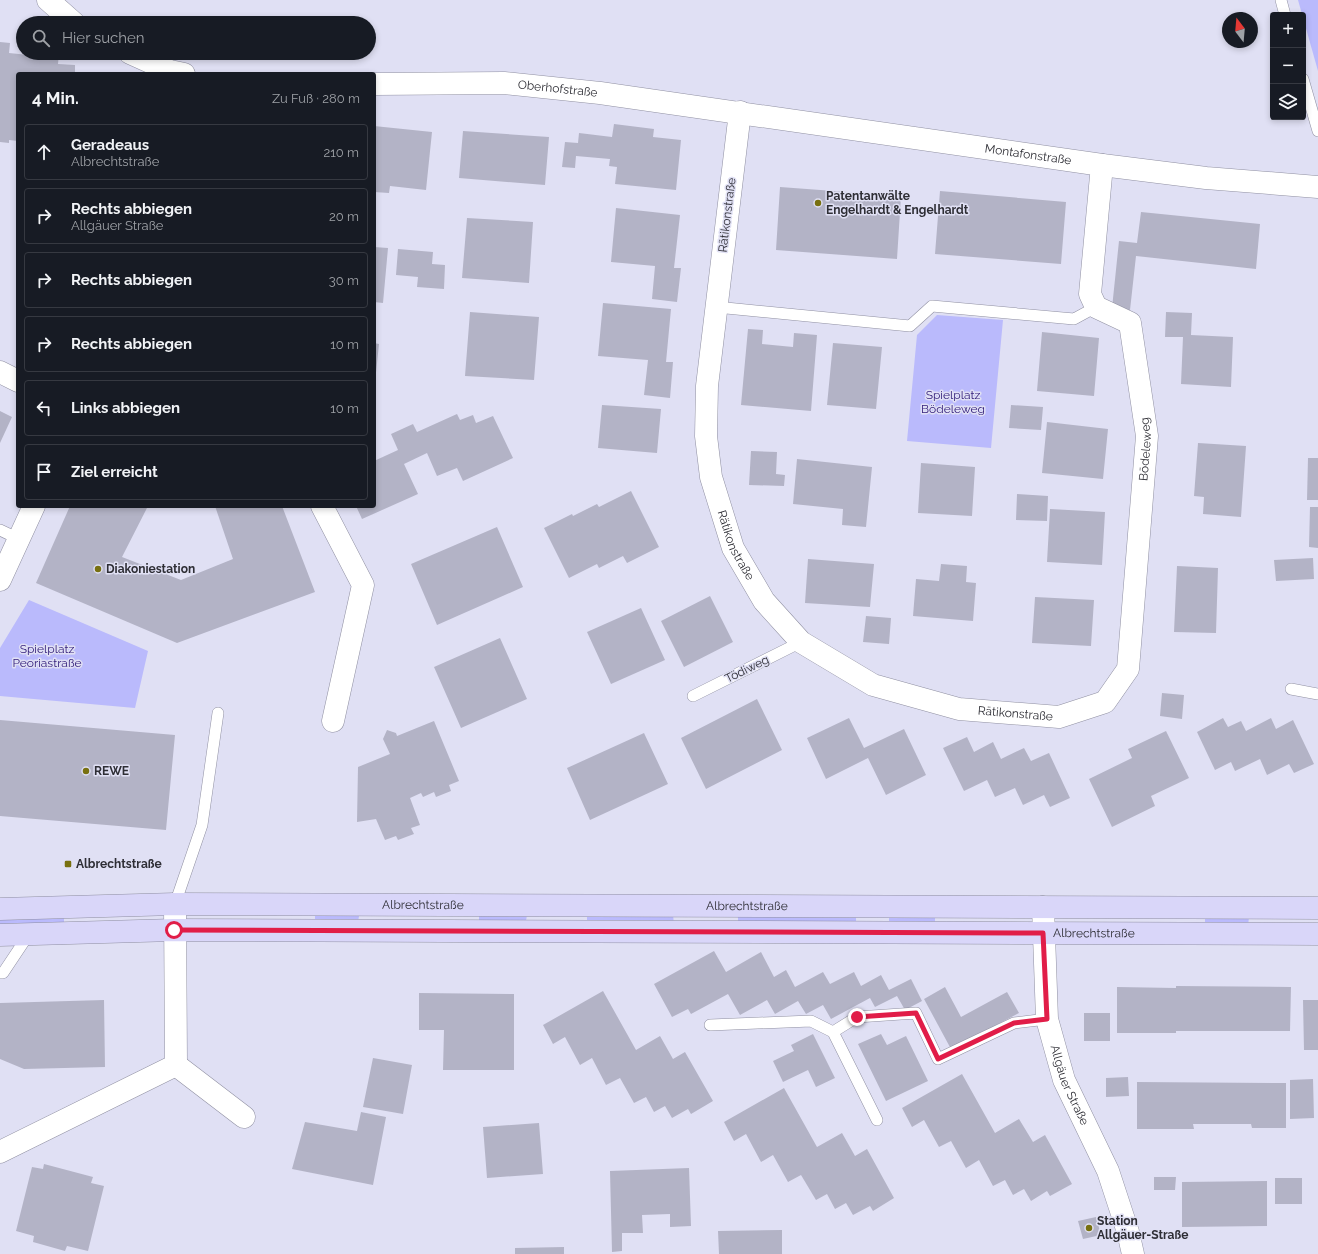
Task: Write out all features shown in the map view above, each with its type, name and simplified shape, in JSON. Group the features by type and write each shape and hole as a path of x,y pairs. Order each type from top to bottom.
{"main road":[{"name":"Albrechtstraße","path":"0,909 175,904 1318,908"},
{"name":"Albrechtstraße","path":"0,935 174,930 1318,934"}],"street":[{"path":"48,0 66,16"},
{"path":"146,60 175,72"},
{"name":"Oberhofstraße","path":"376,84 504,83 600,93 740,112"},
{"name":"Montafonstraße","path":"740,112 849,130 1102,165 1206,178 1318,187"},
{"name":"Rätikonstraße","path":"740,112 707,386 706,436 711,477 733,548 764,601 801,642 873,685 959,709 1058,717 1104,702"},
{"path":"1096,307 1090,294 1102,165"},
{"name":"Bödeleweg","path":"1096,307 1130,323 1147,436 1128,669 1104,702"},
{"path":"0,372 16,380"},
{"path":"0,580 10,535 32,508"},
{"path":"323,508 363,585 333,721"},
{"path":"175,904 176,1065"},
{"name":"Allgäuer Straße","path":"1043,907 1047,1019 1064,1080 1108,1171 1128,1232 1133,1254"},
{"path":"176,1065 244,1117"},
{"path":"0,1152 176,1065"}],"lane":[{"path":"1281,0 1284,12"},
{"path":"1304,84 1318,131"},
{"path":"716,307 910,326 932,306 1074,319 1096,307"},
{"name":"Tödiweg","path":"693,696 801,642"},
{"path":"1291,689 1318,694"},
{"path":"175,904 202,825 218,713"},
{"path":"0,973 3,973 29,933"},
{"path":"833,1032 857,1017 916,1013 938,1059 1014,1023 1047,1019"},
{"path":"710,1025 811,1021 833,1032 877,1120"}],"green space":[{"path":"1298,0 1318,0 1318,71 1306,28 1306,12 1301,12"},
{"name":"Spielplatz Bödeleweg","path":"937,315 1003,320 991,448 907,441 917,335"},
{"name":"Spielplatz Peoriastraße","path":"29,600 148,651 135,708 0,696 0,648"},
{"path":"315,914 359,916 358,922 315,921"},
{"path":"587,914 673,915 674,924 587,924"},
{"path":"479,915 527,915 526,921 479,921"},
{"path":"856,916 856,924 738,925 738,917"},
{"path":"889,916 935,917 935,926 889,925"},
{"path":"1205,916 1249,917 1248,926 1205,925"},
{"path":"64,918 64,924 0,925 0,919"}],"building":[{"path":"0,42 10,43 9,53 16,54 16,60 58,60 58,64 75,65 75,72 16,72 16,141 9,140 9,143 0,142"},
{"path":"614,124 654,129 653,137 681,140 676,190 615,184 617,167 609,166 610,159 576,156 575,168 562,167 565,142 578,143 579,133 612,137"},
{"path":"376,126 432,132 426,190 390,186 389,193 376,192"},
{"path":"463,131 549,137 545,185 459,178"},
{"path":"780,187 901,196 897,259 776,250"},
{"path":"940,191 1066,202 1061,264 935,254"},
{"path":"616,208 680,215 674,268 681,268 677,302 652,299 655,266 611,262"},
{"path":"1141,212 1260,224 1256,269 1136,256 1130,310 1112,308 1119,241 1137,243"},
{"path":"467,218 533,222 529,283 462,278"},
{"path":"376,247 388,248 383,303 376,302"},
{"path":"398,249 433,252 432,264 445,265 444,289 417,287 418,277 396,275"},
{"path":"603,303 671,309 666,362 673,362 670,398 644,395 648,360 598,356"},
{"path":"470,312 539,317 534,380 465,376"},
{"path":"1166,312 1192,313 1191,335 1233,337 1231,387 1181,384 1183,337 1165,337"},
{"path":"748,329 763,330 762,344 793,347 794,333 817,335 811,411 741,405"},
{"path":"1042,332 1099,338 1094,396 1037,391"},
{"path":"376,343 379,344 376,372"},
{"path":"833,343 882,347 876,409 827,405"},
{"path":"602,405 661,409 657,453 598,448"},
{"path":"1011,405 1043,407 1041,430 1009,428"},
{"path":"0,411 12,417 0,443"},
{"path":"457,414 460,420 473,415 476,423 493,416 513,458 463,481 457,468 437,476 427,453 404,464 418,494 362,519 357,508 376,508 376,460 398,450 391,434 413,424 417,432"},
{"path":"1047,422 1108,429 1103,479 1042,473"},
{"path":"1198,443 1246,446 1241,517 1203,514 1204,497 1194,496"},
{"path":"751,451 777,452 776,474 785,475 784,486 749,485"},
{"path":"1308,458 1318,458 1318,500 1307,500"},
{"path":"797,459 872,467 866,527 842,525 843,509 793,504"},
{"path":"921,463 975,467 972,516 918,513"},
{"path":"631,491 659,547 627,563 623,556 599,568 597,564 569,578 544,528 572,514 573,516 597,504 599,507"},
{"path":"1017,494 1048,496 1047,521 1016,520"},
{"path":"1310,507 1318,507 1318,548 1309,547"},
{"name":"Diakoniestation","path":"69,508 147,508 122,557 181,580 233,559 216,508 283,508 315,592 177,643 36,583"},
{"path":"1050,509 1105,512 1102,565 1047,562"},
{"path":"497,527 523,587 437,625 411,564"},
{"path":"1313,558 1314,579 1276,581 1274,560"},
{"path":"808,559 874,564 870,607 805,603"},
{"path":"941,564 967,566 966,582 976,583 973,621 913,616 916,579 939,581"},
{"path":"1177,566 1218,568 1216,633 1174,632"},
{"path":"710,596 733,642 684,667 661,621"},
{"path":"1035,597 1094,600 1091,646 1032,643"},
{"path":"641,608 665,660 611,684 587,632"},
{"path":"866,616 891,618 889,644 863,642"},
{"path":"500,638 527,699 461,728 434,667"},
{"path":"1162,693 1184,695 1182,719 1160,716"},
{"path":"757,699 782,750 706,789 681,738"},
{"path":"849,718 864,748 904,729 926,775 886,795 868,758 826,779 807,738"},
{"path":"1223,718 1228,727 1241,721 1246,731 1271,718 1276,729 1293,720 1314,764 1294,773 1289,764 1267,775 1260,759 1235,771 1231,762 1215,770 1197,732"},
{"name":"REWE","path":"0,720 175,735 166,830 0,816"},
{"path":"434,721 459,781 449,785 451,791 436,797 434,792 423,797 421,793 410,798 420,825 411,828 414,834 398,840 396,836 385,840 376,819 357,822 358,767 390,754 383,739 387,730 396,733 397,736"},
{"path":"1166,731 1189,778 1151,796 1155,806 1112,827 1089,779 1132,758 1128,749"},
{"path":"644,733 668,784 590,820 567,768"},
{"path":"967,737 974,752 993,742 1001,759 1024,748 1031,761 1049,753 1070,798 1050,807 1044,795 1023,805 1015,788 995,797 987,780 964,791 943,748"},
{"path":"714,951 726,972 761,952 774,977 786,970 795,987 823,972 830,984 854,972 861,986 881,975 889,990 911,979 922,1001 905,1010 897,996 875,1007 870,998 831,1019 823,1005 806,1014 798,1001 775,1014 767,1000 740,1015 728,994 691,1014 688,1009 672,1017 654,984"},
{"path":"1176,986 1291,987 1290,1031 1176,1031 1176,1033 1117,1033 1117,987 1176,988"},
{"path":"945,987 961,1017 1007,992 1019,1013 951,1049 924,999"},
{"path":"603,991 636,1050 660,1036 673,1059 685,1052 713,1101 691,1114 688,1109 672,1118 665,1106 654,1112 646,1097 634,1103 620,1078 606,1085 592,1058 580,1065 565,1037 553,1044 543,1025"},
{"path":"419,993 514,994 514,1070 443,1070 444,1030 419,1030"},
{"path":"104,1000 105,1067 24,1069 0,1059 0,1003"},
{"path":"1303,1000 1318,1000 1318,1050 1304,1050"},
{"path":"1084,1013 1110,1013 1110,1041 1084,1041"},
{"path":"813,1034 835,1078 816,1087 808,1070 783,1082 773,1061 794,1051 791,1045"},
{"path":"881,1034 887,1045 906,1036 928,1081 886,1101 858,1044"},
{"path":"373,1058 412,1065 403,1114 363,1107"},
{"path":"962,1074 995,1133 1019,1119 1033,1142 1045,1135 1072,1184 1050,1196 1047,1191 1031,1201 1024,1189 1013,1195 1005,1180 993,1186 979,1160 966,1168 951,1141 939,1147 924,1120 912,1127 902,1108"},
{"path":"1128,1077 1129,1096 1106,1097 1106,1078"},
{"path":"1313,1079 1314,1118 1290,1119 1290,1080"},
{"path":"1137,1082 1286,1083 1286,1128 1252,1128 1251,1124 1193,1124 1194,1129 1137,1129"},
{"path":"784,1088 817,1147 842,1133 855,1156 867,1149 894,1198 873,1211 870,1206 853,1215 846,1203 835,1209 827,1194 816,1200 801,1175 788,1182 773,1155 761,1162 746,1134 734,1141 724,1122"},
{"path":"361,1112 386,1117 373,1185 292,1169 305,1122 357,1131"},
{"path":"539,1123 543,1174 487,1178 483,1127"},
{"path":"44,1164 93,1177 91,1183 104,1186 88,1251 67,1246 65,1251 33,1242 34,1236 16,1231 32,1167 43,1169"},
{"path":"689,1168 691,1226 670,1227 670,1214 642,1215 643,1233 622,1233 622,1251 612,1252 610,1171"},
{"path":"1154,1177 1176,1177 1175,1190 1154,1190"},
{"path":"1275,1178 1302,1178 1302,1204 1275,1204"},
{"path":"1267,1181 1267,1226 1182,1227 1182,1182"},
{"name":"Station Allgäuer-Straße","path":"1096,1217 1101,1235 1083,1239 1078,1221"},
{"path":"782,1230 782,1254 719,1254 718,1231"},
{"path":"564,1247 564,1254 515,1254 515,1248"}],"place":[{"name":"Patentanwälte Engelhardt & Engelhardt","path":"818,203"},
{"name":"Diakoniestation","path":"98,569"},
{"name":"REWE","path":"86,771"},
{"name":"Albrechtstraße","path":"68,864"},
{"name":"Station Allgäuer-Straße","path":"1089,1228"}],"route":[{"path":"174,930 539,930 1043,933 1047,1019 1014,1023 938,1059 916,1013 857,1017"}]}
